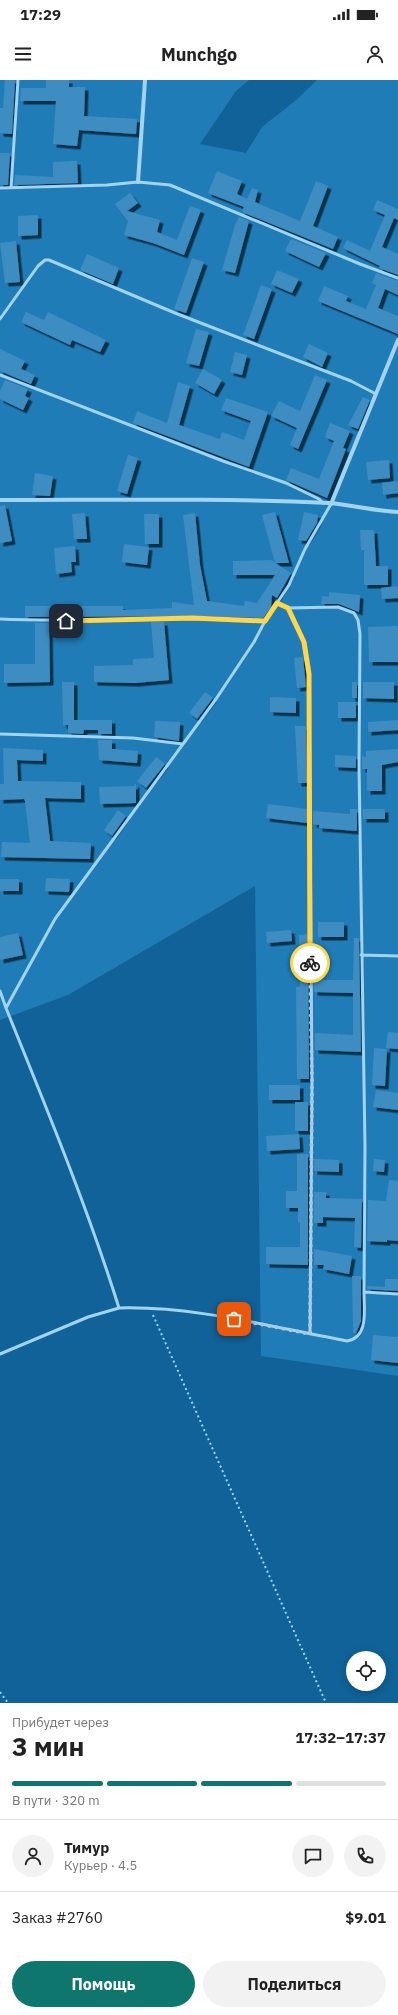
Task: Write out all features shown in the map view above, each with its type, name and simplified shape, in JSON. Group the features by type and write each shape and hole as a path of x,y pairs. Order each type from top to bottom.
{"street":[{"path":"138,182 145,80"},
{"path":"330,504 398,340"},
{"path":"0,500 323,503 376,511 398,512"}],"lane":[{"path":"11,188 18,80"},
{"path":"0,188 107,185 138,182 170,185 360,264 398,278"},
{"path":"0,319 38,266 45,260 49,260 175,313 351,381 376,394"},
{"path":"0,375 223,461 286,483 319,499 323,503"},
{"path":"6,1008 56,919 228,682 254,642 265,621 289,586 305,549 330,504"},
{"path":"0,1354 88,1317 119,1308 150,1307 204,1313 347,1341 358,1338 363,1330 365,1147 359,765 361,674 360,634 358,620 354,613 338,607 288,608 277,603"},
{"path":"288,608 304,642 309,674 311,799 309,902 312,1084 310,1334"},
{"path":"0,619 52,621 192,618 265,621"},
{"path":"0,734 133,738 183,744"},
{"path":"361,955 398,956"},
{"path":"0,991 52,1121 104,1262 119,1308"},
{"path":"364,1292 398,1294"}],"path":[{"path":"150,1307 326,1703"},
{"path":"0,1692 8,1703"}],"shaded area":[{"path":"0,80 249,80 236,91 200,144 246,153 262,127 295,101 317,80 398,80 398,1376 261,1356 255,886 68,995 0,1020"}],"building":[{"path":"5,80 15,80 12,134 0,133 0,108 3,108"},
{"path":"46,80 69,80 69,87 85,87 84,116 137,119 136,134 79,130 77,146 53,144 56,101 20,101 21,88 46,88"},
{"path":"0,153 10,153 8,185 0,185"},
{"path":"77,161 78,183 14,185 15,175 53,177 53,162"},
{"path":"217,171 242,181 237,194 247,199 252,188 258,190 255,202 300,221 316,181 328,186 313,226 338,237 333,249 242,212 244,207 208,193"},
{"path":"130,193 138,203 127,211 160,220 157,232 177,240 190,206 201,210 184,255 153,243 124,235 128,221 115,204"},
{"path":"377,200 398,209 398,220 394,218 382,247 398,254 398,275 379,268 380,266 343,248 347,240 370,251 385,215 373,210"},
{"path":"38,215 38,235 18,236 18,216"},
{"path":"239,217 249,221 235,273 222,270 235,225"},
{"path":"291,239 326,253 319,267 285,251"},
{"path":"16,241 20,282 5,283 0,243"},
{"path":"87,254 119,268 113,284 80,270"},
{"path":"192,258 204,262 186,313 174,309"},
{"path":"277,270 299,279 292,293 271,284"},
{"path":"376,273 398,281 398,295 385,289 378,308 398,316 398,334 318,301 324,286 348,296 346,301 366,309 376,285 372,283"},
{"path":"261,285 272,289 254,339 243,335"},
{"path":"26,312 44,320 48,312 106,340 100,352 72,340 70,345 21,322"},
{"path":"196,329 209,332 199,366 186,363"},
{"path":"309,344 328,353 322,367 303,357"},
{"path":"0,349 25,361 21,369 35,375 31,384 0,371"},
{"path":"235,352 247,355 242,375 230,372"},
{"path":"203,369 222,380 214,394 195,383"},
{"path":"315,375 327,380 298,449 290,445 297,428 271,416 279,401 300,411"},
{"path":"5,380 28,389 25,396 29,398 23,410 0,399 0,391"},
{"path":"178,382 190,386 179,425 220,439 222,432 244,440 251,421 221,410 226,398 268,412 249,467 133,423 137,411 167,423"},
{"path":"363,397 370,400 358,429 348,425"},
{"path":"330,423 350,431 343,448 346,449 327,498 286,480 291,468 319,479 334,441 325,437"},
{"path":"128,455 138,458 127,494 117,491"},
{"path":"389,460 390,478 368,480 366,462"},
{"path":"35,473 53,476 50,496 32,495"},
{"path":"398,481 398,493 383,495 382,483"},
{"path":"5,505 12,541 0,543 0,506"},
{"path":"275,512 289,563 275,563 262,515"},
{"path":"304,512 318,515 317,523 306,541 298,540"},
{"path":"85,513 87,539 74,539 72,514"},
{"path":"195,513 200,565 207,601 244,606 245,601 257,603 275,575 233,575 233,561 272,560 291,573 277,598 272,595 271,607 263,618 198,616 25,617 25,606 123,606 123,610 172,608 172,602 194,605 183,515"},
{"path":"144,514 159,514 159,544 145,544"},
{"path":"360,530 374,530 376,566 388,566 388,585 364,585 364,550 361,550"},
{"path":"124,544 149,547 147,565 122,562"},
{"path":"75,546 76,562 71,562 72,572 56,574 54,548"},
{"path":"398,586 398,598 382,599 381,588"},
{"path":"329,592 360,595 359,612 339,604 321,604 322,596 329,597"},
{"path":"151,622 164,622 169,680 135,683 94,682 94,666 133,665 133,659 154,658"},
{"path":"35,623 49,623 50,682 4,683 4,664 35,664"},
{"path":"398,626 398,662 369,662 368,627"},
{"path":"303,657 306,687 297,688 294,658"},
{"path":"62,682 74,682 74,720 112,720 112,734 98,734 98,730 84,730 83,734 68,733 68,725 63,725"},
{"path":"352,682 357,682 357,698 352,698"},
{"path":"363,682 394,682 394,699 363,698"},
{"path":"205,692 213,698 197,719 189,713"},
{"path":"270,697 296,698 296,713 270,712"},
{"path":"338,702 356,702 356,718 338,718"},
{"path":"398,720 398,730 368,732 368,722"},
{"path":"155,721 180,722 179,741 154,737"},
{"path":"295,726 306,726 307,783 298,783"},
{"path":"98,740 112,740 112,749 138,751 137,763 99,760"},
{"path":"3,748 43,750 43,761 17,760 18,781 81,782 81,799 45,798 50,841 91,843 90,859 1,857 2,842 30,843 24,799 0,800 0,784 4,784"},
{"path":"398,749 398,762 382,765 382,791 367,791 367,769 362,769 362,756 366,757 366,751"},
{"path":"335,755 356,756 356,768 335,767"},
{"path":"156,757 165,764 146,788 137,781"},
{"path":"136,783 136,803 100,804 99,787 134,786"},
{"path":"268,804 307,809 307,823 266,818"},
{"path":"350,809 357,809 357,831 319,828 319,825 313,824 313,811 350,814"},
{"path":"363,809 385,809 385,819 363,819"},
{"path":"118,810 126,816 112,836 104,830"},
{"path":"46,878 70,879 69,892 45,891"},
{"path":"0,879 19,879 19,891 0,891"},
{"path":"318,922 344,922 344,937 318,937"},
{"path":"291,930 292,941 267,943 266,932"},
{"path":"18,933 23,955 0,960 0,937"},
{"path":"308,934 309,1079 297,1079 296,987 300,987 299,935"},
{"path":"354,938 359,938 361,1052 315,1050 315,1033 353,1035 353,993 314,992 314,980 353,980"},
{"path":"388,1032 398,1033 398,1049 386,1048"},
{"path":"374,1048 387,1049 385,1086 372,1085"},
{"path":"269,1085 300,1085 300,1100 269,1100"},
{"path":"376,1090 398,1093 398,1110 373,1107"},
{"path":"295,1102 308,1102 308,1131 295,1131"},
{"path":"299,1134 300,1149 267,1151 266,1136"},
{"path":"297,1154 308,1154 308,1265 266,1264 266,1247 300,1247 300,1222 298,1222 298,1208 286,1208 286,1191 297,1191"},
{"path":"314,1159 339,1160 339,1172 314,1171"},
{"path":"374,1159 385,1160 384,1172 373,1171"},
{"path":"389,1180 398,1181 398,1241 367,1241 368,1200 386,1201"},
{"path":"314,1192 326,1192 326,1198 362,1199 361,1248 354,1247 355,1218 323,1217 323,1223 314,1223"},
{"path":"314,1249 352,1256 349,1274 323,1269 324,1265 314,1265"},
{"path":"352,1276 361,1276 361,1321 356,1333 353,1333"},
{"path":"385,1279 398,1279 398,1291 367,1289 367,1286 385,1287"},
{"path":"373,1335 398,1337 398,1363 371,1360"}],"way so far":[{"path":"234,1319 310,1334 312,1084 310,963"}],"route":[{"path":"66,621 221,618 265,621 277,603 288,608 304,642 307,652 309,674 311,799 309,841 310,963"}]}
